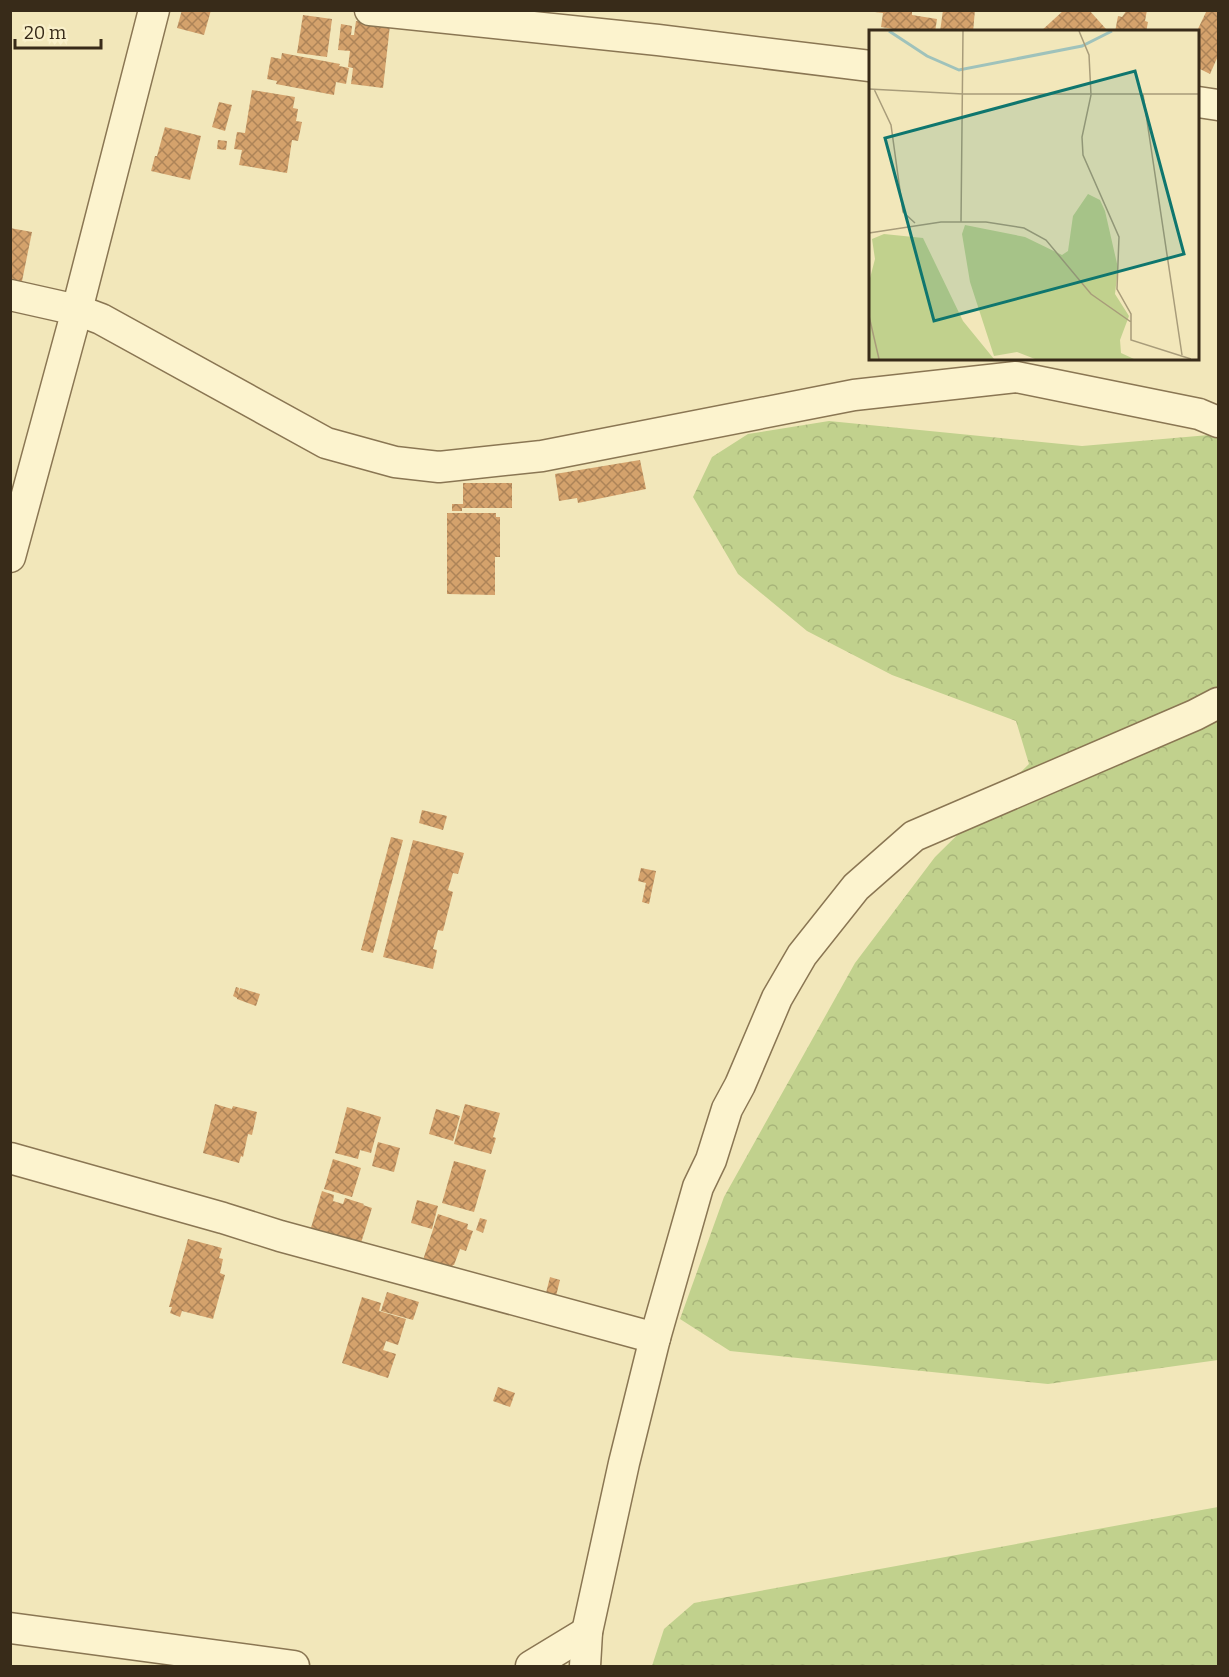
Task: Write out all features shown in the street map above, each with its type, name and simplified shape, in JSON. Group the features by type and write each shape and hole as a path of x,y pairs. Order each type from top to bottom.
{"street":[{"path":"10,557 77,310 154,10"},
{"path":"370,10 658,40 869,66"},
{"path":"1199,102 1218,105"},
{"path":"10,295 77,310 101,319 326,443 395,462 439,467 542,456 854,395 1016,377 1199,414 1218,422"},
{"path":"585,1666 587,1632 624,1463 655,1338 698,1187 711,1160 727,1109 740,1085 777,998 802,955 856,887 914,836 1218,703"},
{"path":"10,1158 280,1236 655,1338"},
{"path":"10,1628 294,1666"},
{"path":"531,1666 587,1632"}],"green space":[{"path":"829,421 1082,446 1209,435 1218,437 1218,1360 1048,1384 730,1351 680,1319 724,1197 855,963 935,857 1029,764 1016,721 892,675 807,631 738,574 693,497 712,457 748,434"},
{"path":"1218,1507 1218,1666 652,1666 664,1629 694,1603"}],"building":[{"path":"182,10 211,10 204,35 177,28"},
{"path":"875,10 912,10 912,15 937,19 935,30 900,30 881,27 883,13 875,12"},
{"path":"943,10 975,10 973,30 940,30"},
{"path":"1064,10 1089,10 1106,29 1105,30 1042,30"},
{"path":"1127,10 1147,10 1146,30 1115,30 1118,16 1122,17"},
{"path":"1207,10 1218,12 1218,56 1210,74 1199,68 1197,30"},
{"path":"303,15 332,19 327,57 297,53"},
{"path":"356,21 390,25 383,88 351,84 353,68 348,67 350,51 338,50 341,24 352,26 351,35 354,35"},
{"path":"282,53 340,64 339,66 349,68 346,84 336,82 334,95 276,84 277,81 267,79 271,57 281,59"},
{"path":"252,90 295,97 293,108 298,109 296,121 302,122 298,141 292,140 287,173 239,165 242,150 234,149 237,132 245,133"},
{"path":"219,102 232,105 225,131 212,127"},
{"path":"165,127 201,136 190,180 151,171"},
{"path":"218,140 227,141 226,150 217,149"},
{"path":"10,228 32,232 21,286 10,284"},
{"path":"640,460 646,489 578,503 577,498 559,501 555,474"},
{"path":"463,483 512,483 512,508 462,508 462,511 452,511 452,504 463,504"},
{"path":"447,513 496,513 496,517 500,517 500,557 495,557 495,595 447,594"},
{"path":"422,810 447,816 443,830 419,823"},
{"path":"391,837 403,840 373,953 361,950"},
{"path":"413,840 464,853 458,874 453,873 448,890 453,892 443,931 438,930 433,949 437,950 433,969 383,957"},
{"path":"641,868 656,871 649,904 642,902 646,883 638,881"},
{"path":"236,987 239,988 238,995 240,988 260,994 256,1006 233,996"},
{"path":"215,1104 257,1112 252,1135 248,1134 243,1157 241,1156 239,1163 203,1153"},
{"path":"465,1104 500,1113 491,1154 454,1144"},
{"path":"347,1107 381,1117 371,1153 360,1150 358,1159 335,1153"},
{"path":"436,1109 460,1116 453,1141 429,1134"},
{"path":"378,1142 400,1148 394,1172 372,1166"},
{"path":"333,1159 361,1168 352,1197 324,1189"},
{"path":"454,1161 486,1170 474,1212 442,1203"},
{"path":"322,1191 334,1195 333,1201 343,1204 345,1198 372,1208 360,1246 310,1231"},
{"path":"417,1200 438,1206 432,1229 411,1223"},
{"path":"438,1214 468,1224 467,1229 473,1231 466,1251 460,1249 451,1269 423,1260"},
{"path":"480,1218 487,1220 483,1233 476,1230"},
{"path":"188,1239 222,1248 219,1258 223,1259 220,1273 225,1275 213,1319 182,1311 180,1317 170,1313 172,1307 169,1307"},
{"path":"550,1277 560,1280 555,1300 545,1297"},
{"path":"387,1292 419,1302 413,1320 381,1311"},
{"path":"362,1297 381,1303 379,1311 406,1319 398,1345 386,1341 383,1350 396,1354 388,1378 342,1363"},
{"path":"498,1387 515,1393 510,1407 493,1401"}]}
